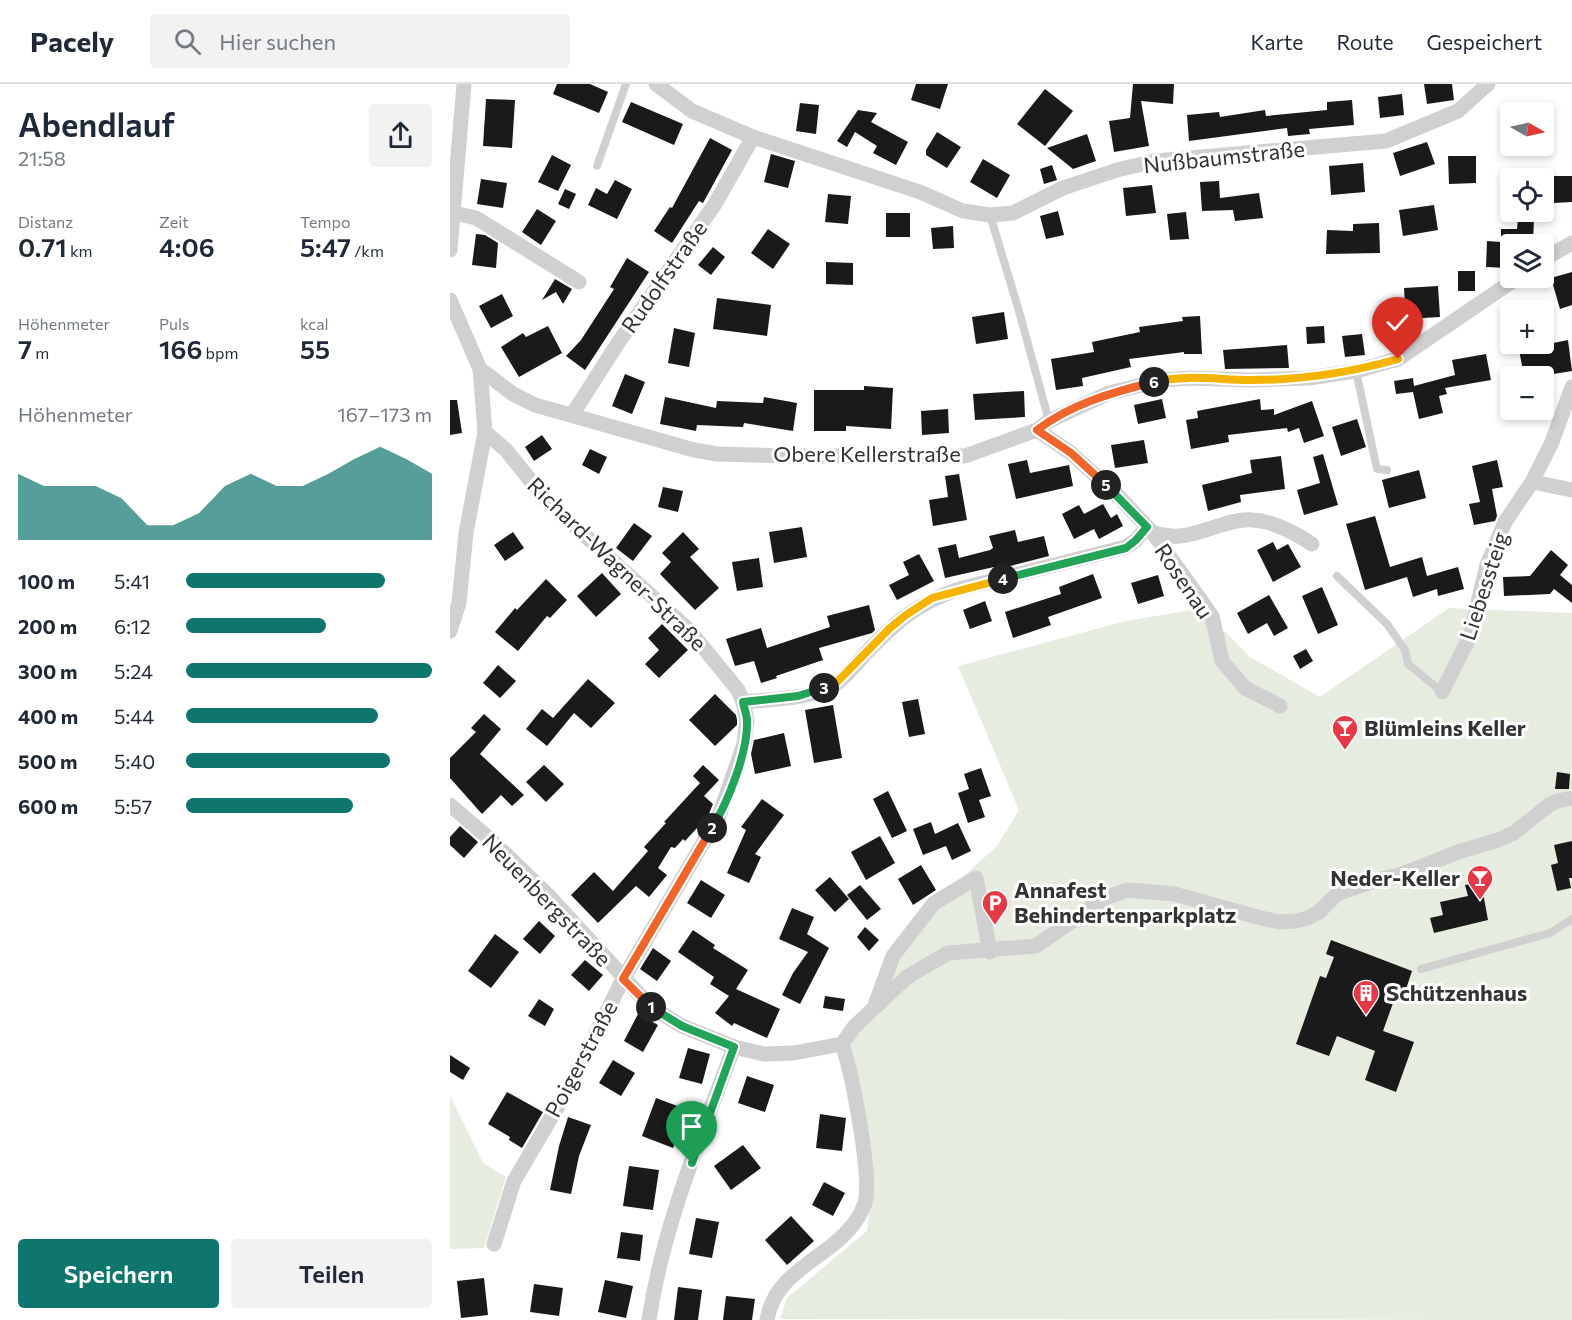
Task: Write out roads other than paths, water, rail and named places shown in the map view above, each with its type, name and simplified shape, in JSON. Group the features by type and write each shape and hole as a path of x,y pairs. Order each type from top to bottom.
{"street":[{"path":"450,250 464,84"},
{"name":"Nußbaumstraße","path":"656,84 692,111 753,137 920,192 963,211 990,215 1013,213 1063,188 1117,170 1155,161 1386,141 1458,111 1488,84"},
{"name":"Rudolfstraße","path":"572,416 618,343 715,204 753,137"},
{"path":"454,213 476,218 579,282"},
{"path":"1554,253 1572,243"},
{"name":"Obere Kellerstraße","path":"480,369 513,394 535,405 694,450 717,454 792,456 965,456 1043,425 1109,393 1163,380 1189,378 1298,379 1356,371 1398,359 1502,288"},
{"path":"450,300 480,369 485,432 466,533 459,603 450,631"},
{"name":"Liebessteig","path":"1442,692 1470,636 1487,565 1500,532 1532,482 1552,442 1572,390"},
{"name":"Rosenau","path":"1043,425 1150,530 1212,616 1222,661 1245,688 1280,706"},
{"name":"Richard-Wagner-Straße","path":"485,432 506,450 547,501 689,630 738,690 743,702"},
{"path":"1532,482 1572,490"},
{"name":"Rosenau","path":"1150,530 1179,537 1236,521 1253,520 1274,525 1312,544"},
{"path":"743,702 798,696 837,682 890,628 932,598 959,589 1126,548 1150,530"},
{"name":"Poigerstraße","path":"494,1244 514,1181 568,1089 623,979 719,816 744,744 747,720 743,702"},
{"path":"767,1320 774,1299 798,1268 828,1248 856,1221 865,1203 867,1181 858,1116 849,1064 842,1044 854,1027 908,977 948,953 990,952 1036,946 1105,898 1127,890 1174,894 1261,918 1295,921 1308,918 1319,912 1337,894 1380,879 1400,875 1458,852 1498,840 1514,833 1549,805 1572,798"},
{"name":"Neuenbergstraße","path":"450,805 491,840 549,896 651,1007 682,1026 734,1047 764,1054 794,1053 842,1044"},
{"path":"874,1010 893,956 934,903 976,878 990,952"},
{"path":"649,1320 659,1266 692,1163 734,1047"}],"lane":[{"path":"597,166 626,84"},
{"path":"990,215 1019,311 1043,425"},
{"path":"1356,371 1377,469 1387,470"},
{"path":"1337,576 1387,624 1405,650 1408,664 1442,692"},
{"path":"1421,969 1550,933 1572,919"}],"place":[{"name":"Blümleins Keller","path":"1345,751"},
{"name":"Neder-Keller","path":"1480,901"},
{"name":"Annafest Behindertenparkplatz","path":"995,926"},
{"name":"Schützenhaus","path":"1366,1016"}]}
